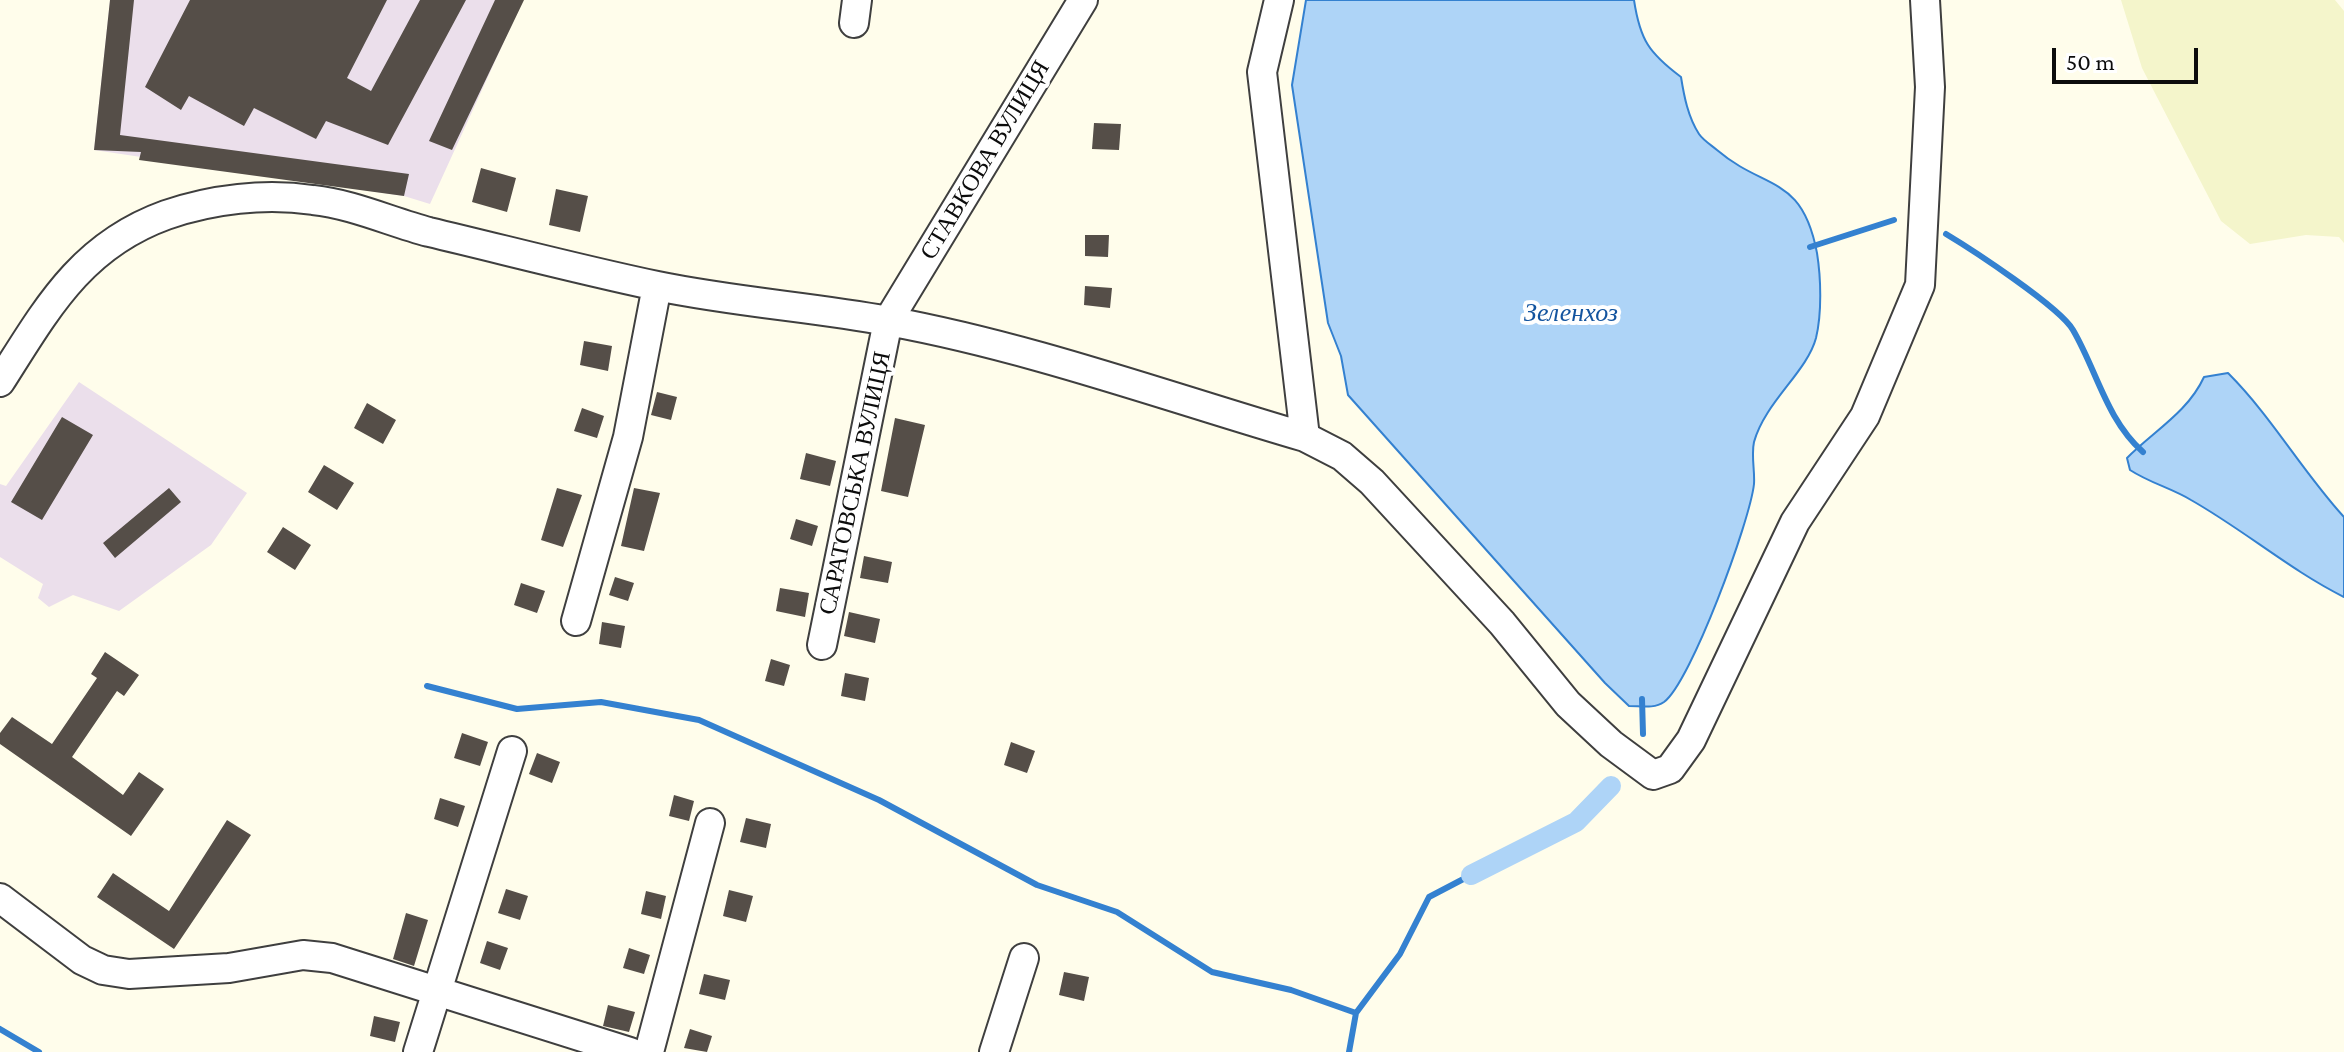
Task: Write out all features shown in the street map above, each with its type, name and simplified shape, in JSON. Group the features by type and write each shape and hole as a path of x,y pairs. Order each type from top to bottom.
{"street":[{"name":"СТАВКОВА ВУЛИЦЯ","path":"888,321 1083,0"},
{"path":"1279,0 1262,72 1305,437"},
{"path":"0,382 58,291 89,260 118,239 166,215 243,197 315,200 425,231 657,286 779,308 888,321 992,345 1305,437 1342,456 1372,482 1502,623 1568,704 1611,744 1653,775 1670,769 1691,740 1795,522 1865,416 1920,285 1930,87 1925,0"},
{"path":"576,621 628,437 657,286"},
{"name":"САРАТОВСЬКА ВУЛИЦЯ","path":"822,645 888,321"},
{"path":"418,1052 512,751"},
{"path":"649,1052 710,823"},
{"path":"0,898 82,960 103,970 129,974 229,968 303,955 332,958 630,1052"},
{"path":"994,1052 1024,958"}],"shaded area":[{"path":"110,0 523,0 430,204 404,196 94,150"},
{"path":"79,382 247,493 211,545 119,611 73,595 49,607 38,598 43,584 0,557 0,484 6,486"}],"green space":[{"path":"2121,0 2335,0 2344,11 2344,243 2339,237 2306,235 2250,244 2221,221 2142,68"}],"water":[{"name":"Зеленхоз","path":"1306,0 1634,0 1643,36 1654,53 1681,77 1689,114 1701,136 1734,163 1779,187 1802,209 1817,253 1820,307 1816,338 1804,363 1759,427 1753,447 1754,484 1731,564 1689,665 1664,702 1656,706 1629,706 1605,683 1348,395 1341,356 1328,323 1292,85"},
{"path":"2228,373 2344,517 2344,597 2191,500 2130,470 2127,458 2180,411 2204,377"}],"building":[{"path":"110,0 134,0 120,135 409,174 404,196 139,160 141,152 94,150"},
{"path":"190,0 387,0 347,78 371,91 420,0 466,0 388,145 326,121 316,139 254,108 244,126 189,96 181,110 145,87"},
{"path":"495,0 524,0 452,150 429,141"},
{"path":"1094,123 1121,124 1119,150 1092,149"},
{"path":"481,168 516,178 507,212 472,202"},
{"path":"556,189 588,196 580,232 549,225"},
{"path":"1085,235 1109,235 1108,257 1085,256"},
{"path":"1085,286 1112,288 1110,308 1084,305"},
{"path":"584,341 612,346 608,371 580,365"},
{"path":"657,392 677,397 671,420 651,415"},
{"path":"367,403 396,420 383,444 354,428"},
{"path":"582,408 604,416 597,438 574,431"},
{"path":"62,417 93,435 42,520 11,502"},
{"path":"895,418 925,425 908,497 881,491"},
{"path":"806,453 836,461 830,486 800,479"},
{"path":"324,465 354,483 337,510 308,492"},
{"path":"169,488 181,502 115,558 103,543"},
{"path":"557,488 582,495 563,547 541,540"},
{"path":"634,488 660,493 644,551 621,546"},
{"path":"796,519 818,526 812,546 790,539"},
{"path":"283,527 311,545 295,570 267,552"},
{"path":"864,556 892,562 888,583 860,578"},
{"path":"615,577 634,583 628,601 609,595"},
{"path":"521,583 545,591 537,613 514,605"},
{"path":"780,588 809,593 805,617 776,611"},
{"path":"849,612 880,619 875,643 844,636"},
{"path":"602,622 625,626 621,648 599,644"},
{"path":"105,652 139,675 124,696 117,691 72,757 123,795 139,772 164,789 131,836 0,744 0,733 12,717 52,744 97,678 91,674"},
{"path":"771,659 790,665 784,686 765,681"},
{"path":"845,673 869,678 865,701 841,696"},
{"path":"462,733 488,742 480,766 454,758"},
{"path":"1011,742 1035,751 1027,773 1004,765"},
{"path":"537,753 560,762 552,783 529,774"},
{"path":"674,795 694,801 689,821 669,816"},
{"path":"440,798 465,806 458,827 434,819"},
{"path":"746,818 771,824 766,848 740,842"},
{"path":"227,820 251,835 174,949 97,897 113,873 169,911"},
{"path":"506,889 528,896 520,920 498,913"},
{"path":"729,890 753,896 746,922 723,916"},
{"path":"646,891 666,896 661,919 641,914"},
{"path":"406,913 428,920 414,966 393,959"},
{"path":"487,941 508,948 500,970 480,963"},
{"path":"629,948 650,955 644,974 623,968"},
{"path":"1064,972 1089,977 1084,1001 1059,995"},
{"path":"704,974 730,980 725,1000 699,994"},
{"path":"608,1005 635,1012 629,1032 603,1026"},
{"path":"374,1016 400,1022 395,1042 370,1036"},
{"path":"690,1029 712,1036 707,1052 684,1048"}],"waterway":[{"path":"1810,247 1894,220"},
{"path":"1946,234 2014,279 2065,320 2073,330 2111,410 2130,439 2143,452"},
{"path":"427,686 517,709 601,702 699,720 879,800 1037,885 1117,912 1212,972 1291,990 1356,1013"},
{"path":"1642,699 1643,734"},
{"path":"1471,875 1576,822 1611,786"},
{"path":"1349,1052 1356,1013 1400,954 1429,897 1471,875"},
{"path":"0,1029 39,1052"}]}
